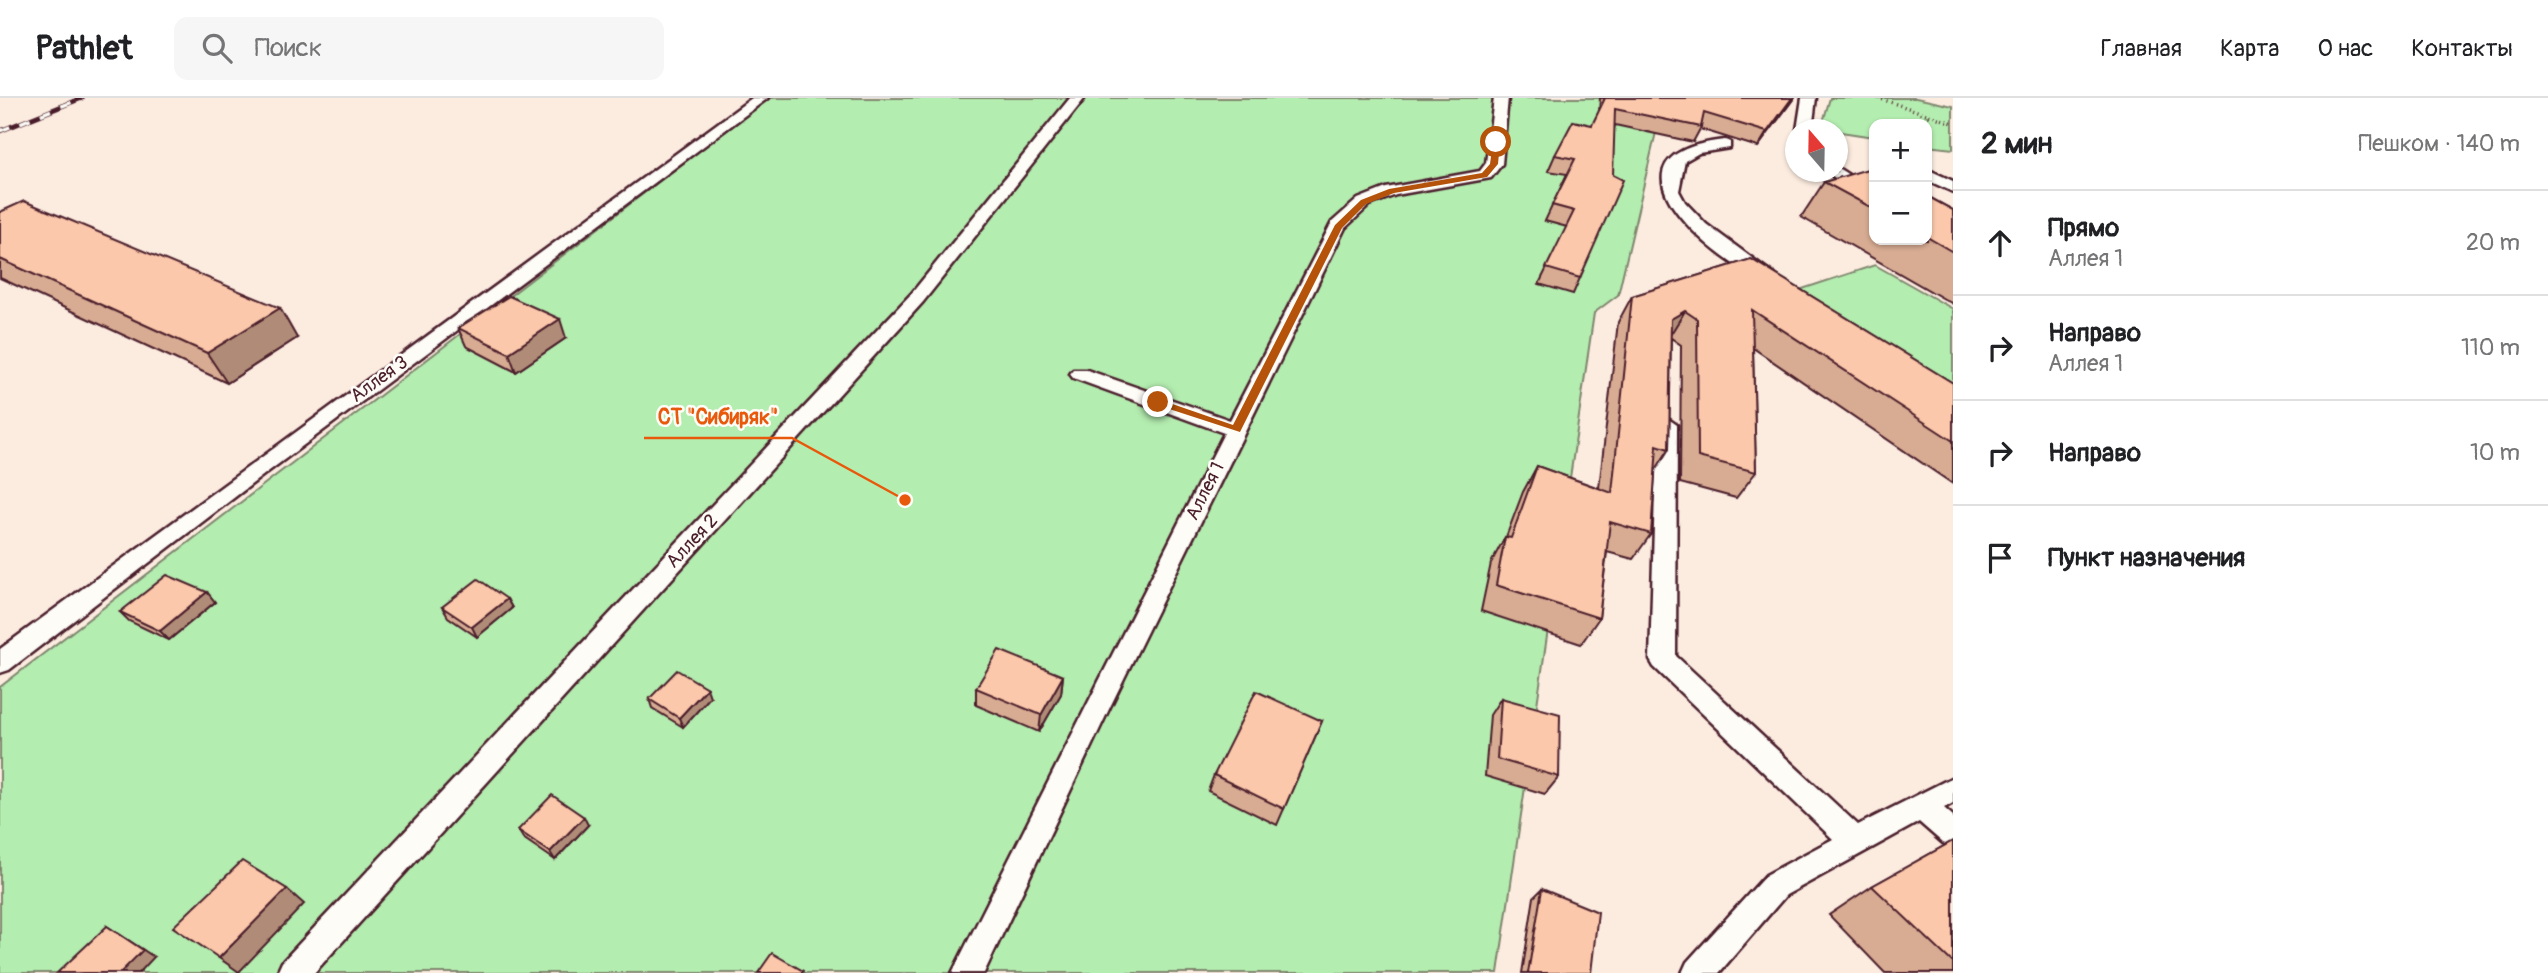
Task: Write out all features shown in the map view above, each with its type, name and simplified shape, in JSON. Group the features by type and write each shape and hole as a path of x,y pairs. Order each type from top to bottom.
{"lane":[{"name":"Аллея 3","path":"0,663 257,469 761,98"},
{"name":"Аллея 2","path":"293,973 917,298 1078,98"},
{"name":"Аллея 1","path":"968,973 1338,226 1364,202 1392,191 1485,175 1494,164 1501,98"},
{"path":"1806,119 1809,98"},
{"path":"1725,145 1681,155 1674,163 1671,192 1680,209 1736,256 1786,289"},
{"path":"1932,176 1953,187"},
{"path":"1848,182 1869,195"},
{"path":"1857,189 1869,185"},
{"path":"1080,374 1236,430"},
{"path":"1667,400 1663,660 1856,842"},
{"path":"1698,973 1776,885 1953,789"},
{"path":"1922,806 1953,834"}],"path":[{"path":"1878,98 1953,123"},
{"path":"1926,119 1929,115"}],"green space":[{"path":"768,98 1664,98 1618,295 1594,313 1498,973 0,973 0,687"},
{"path":"1830,98 1916,98 1953,106 1953,149 1932,147 1932,119 1869,119 1869,136 1848,133 1848,119 1824,119"},
{"path":"1875,265 1953,309 1953,388 1796,291"}],"building":[{"path":"1605,98 1792,98 1767,132 1704,113 1701,127 1615,109 1613,175 1623,180 1580,278 1546,268 1574,211 1552,205 1575,159 1555,155 1573,121 1592,125"},
{"path":"1869,169 1869,206 1824,182 1848,182 1848,175"},
{"path":"1932,199 1953,210 1953,252 1932,240"},
{"path":"24,201 280,308 207,353 0,259 0,212"},
{"path":"1751,259 1953,383 1953,441 1752,310 1756,472 1698,457 1697,319 1685,311 1671,319 1669,449 1657,445 1651,534 1610,522 1599,618 1496,585 1505,537 1511,538 1537,466 1612,493 1632,296"},
{"path":"509,296 560,319 509,353 458,328"},
{"path":"167,575 207,592 160,631 120,612"},
{"path":"478,579 507,599 472,627 442,607"},
{"path":"999,650 1063,676 1041,715 976,688"},
{"path":"677,670 707,688 679,718 649,699"},
{"path":"1256,691 1322,721 1284,809 1214,775"},
{"path":"1501,698 1560,714 1559,777 1497,759"},
{"path":"552,795 584,817 550,852 518,830"},
{"path":"1953,841 1953,963 1872,886"},
{"path":"242,861 287,889 219,958 173,927"},
{"path":"1542,889 1598,912 1591,973 1528,973"},
{"path":"107,926 143,950 120,973 57,973"},
{"path":"772,953 803,971 802,973 758,973"}],"railway":[{"path":"0,131 82,98"}],"place":[{"name":"СТ \"Сибиряк\"","path":"905,500"}],"route":[{"path":"1158,402 1236,430 1338,226 1364,202 1392,191 1435,186 1485,175 1494,164 1496,142"}]}
